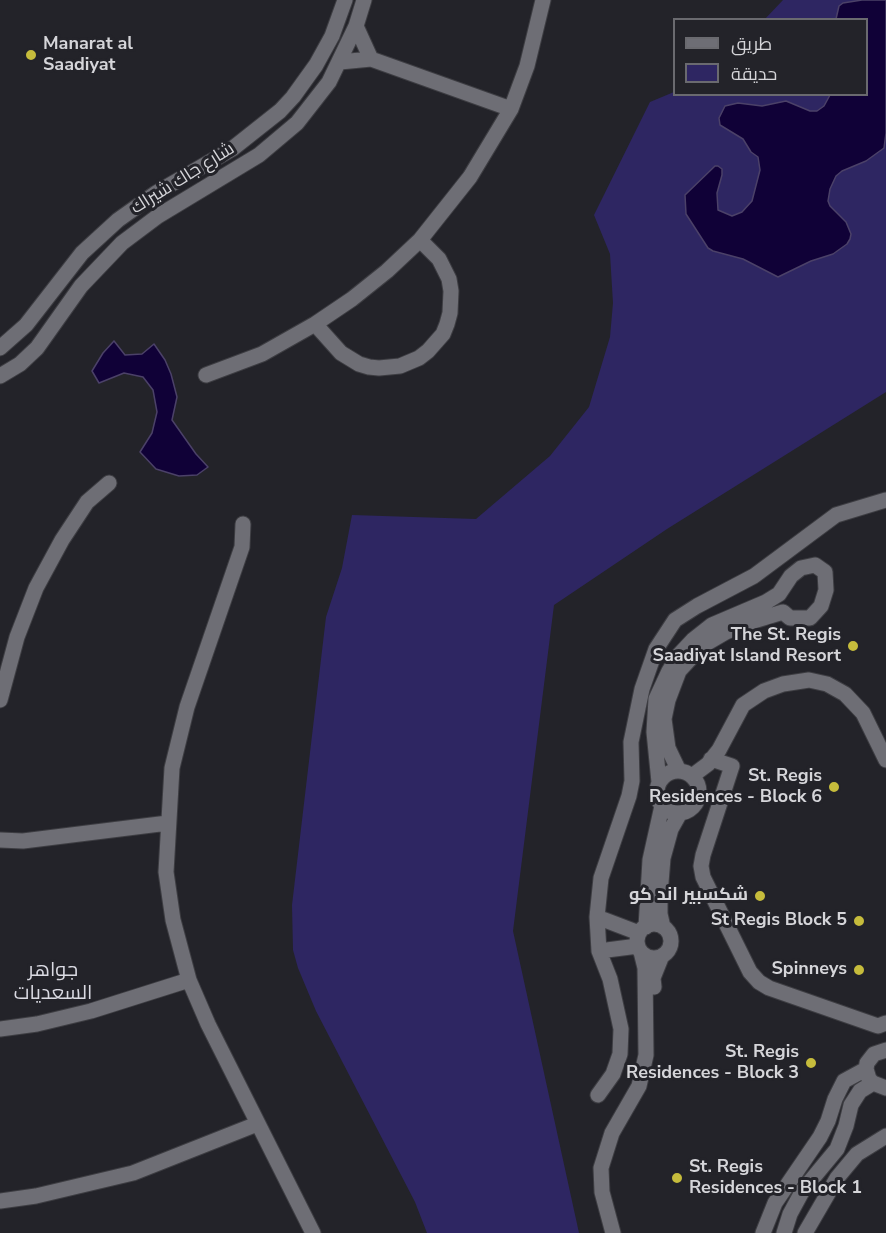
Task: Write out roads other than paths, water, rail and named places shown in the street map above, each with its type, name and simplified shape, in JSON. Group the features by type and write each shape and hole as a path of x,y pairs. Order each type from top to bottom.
{"street":[{"name":"شارع جاك شيراك","path":"0,348 18,334 82,253 118,220 156,193 232,149 280,111 316,65 332,36 345,0"},
{"name":"شارع جاك شيراك","path":"0,376 20,364 37,348 81,286 122,243 158,216 259,155 284,135 319,96 340,62 356,26 364,0"},
{"path":"206,375 262,354 315,324 352,299 387,271 420,240 470,177 511,109 527,66 543,0"},
{"path":"356,26 371,59"},
{"path":"340,62 371,59 511,109"},
{"path":"315,324 341,353 369,367 400,366 419,358 428,351 436,343 447,324 451,291 449,279 439,259 420,240"},
{"path":"0,358 26,337 33,326 36,313"},
{"path":"0,700 17,637 36,588 62,540 87,502 109,483"},
{"path":"598,1095 614,1074 620,1054 621,1029 610,979 599,951 597,917 601,878 629,796 632,781 631,742 642,689 656,649 675,620 754,576 836,514 886,500"},
{"path":"243,524 242,547 187,707 172,768 166,872 171,910 189,980 257,1124 313,1233"},
{"path":"779,594 783,612 790,618 810,618 821,606 826,590 825,572 815,565 801,568 791,576 779,594 712,625 693,640 669,671 656,699 654,732 659,782 657,794 662,806 670,812 680,813 693,808 697,802 699,788 668,748 664,719 668,700 679,671 702,646 726,632 783,612"},
{"path":"659,782 668,774 686,774 711,759 719,750 743,705 764,691 783,684 809,680 827,684 845,694 863,713 886,760"},
{"path":"711,759 732,766 701,867 750,972 759,982 769,988 878,1026 886,1023"},
{"path":"613,1233 602,1192 601,1168 612,1133 639,1086 646,1055 645,968 641,939 650,860 662,806"},
{"path":"623,1233 613,1200 610,1179 613,1156 622,1134 636,1113 651,1076 657,1048 653,978 671,940 663,927 660,914 663,858 671,829 680,813"},
{"path":"0,840 23,841 168,823"},
{"path":"597,917 641,939 652,958 661,958"},
{"path":"599,951 641,939 652,925 663,927"},
{"path":"0,1029 37,1024 91,1011 189,980"},
{"path":"879,1084 867,1063 874,1054 886,1050"},
{"path":"763,1233 775,1203 820,1137 844,1081 879,1084"},
{"path":"784,1233 790,1214 803,1190 837,1149 851,1105 860,1091 879,1084"},
{"path":"0,1201 36,1196 134,1173 257,1124"},
{"path":"805,1233 843,1170 857,1154 886,1136"},
{"path":"305,1216 306,1233"}],"place":[{"name":"Manarat al Saadiyat","path":"31,55"},
{"name":"The St. Regis Saadiyat Island Resort","path":"853,646"},
{"name":"St. Regis Residences - Block 6","path":"834,787"},
{"name":"شكسبير اند كو","path":"760,896"},
{"name":"St Regis Block 5","path":"859,921"},
{"name":"Spinneys","path":"859,970"},
{"name":"St. Regis Residences - Block 3","path":"811,1063"},
{"name":"St. Regis Residences - Block 1","path":"677,1178"}],"district":[{"name":"جواهر السعديات","path":"53,982"}]}
